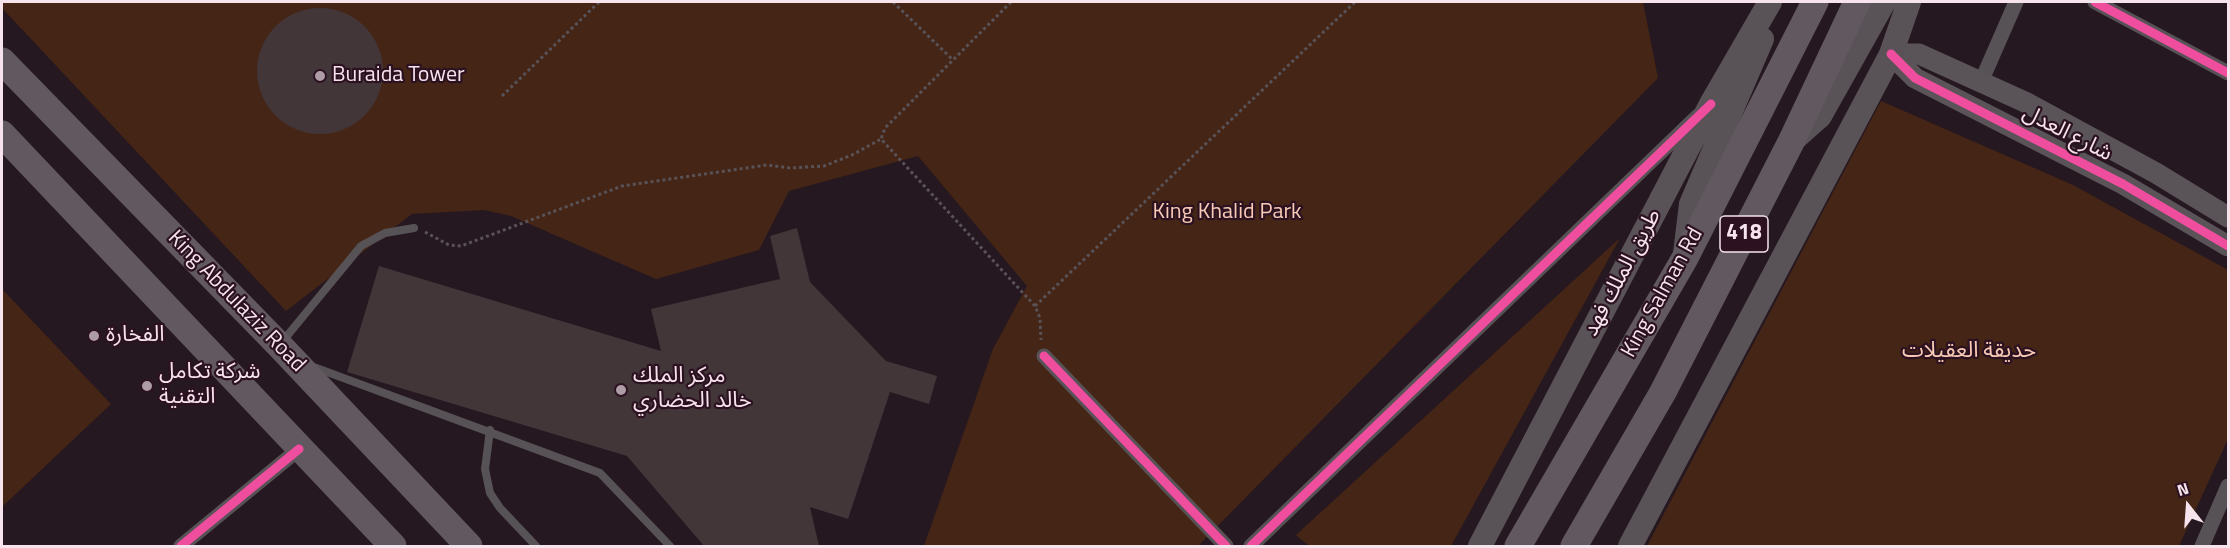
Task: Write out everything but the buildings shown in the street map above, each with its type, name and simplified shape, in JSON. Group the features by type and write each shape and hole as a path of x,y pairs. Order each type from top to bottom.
{"highway":[{"name":"King Salman Rd","path":"1518,546 1685,258 1815,2"},
{"name":"King Salman Rd","path":"1574,546 1625,462 1791,142 1857,2"},
{"name":"King Abdulaziz Road","path":"2,61 285,352 469,546"},
{"path":"2,134 393,546"}],"main road":[{"name":"طريق الملك فهد","path":"1480,546 1711,104 1770,2"},
{"path":"1685,258 1690,204 1761,44 1770,2"},
{"path":"1791,142 1820,116 1884,2"},
{"path":"1630,546 1891,54 1909,2"}],"street":[{"path":"1981,82 2016,2"},
{"path":"2095,2 2229,73"},
{"path":"1891,54 1918,54 2025,102 2156,173 2229,216"},
{"name":"شارع العدل","path":"1891,54 1915,78 2123,184 2229,246"},
{"path":"1251,546 1711,104"},
{"path":"1044,356 1226,546"},
{"path":"182,546 299,449"},
{"path":"2202,546 2229,486"}],"lane":[{"path":"414,228 385,233 361,246 285,352 600,473 670,546"},
{"path":"490,430 485,469 490,493 500,508 536,546"}],"path":[{"path":"502,96 599,2"},
{"path":"893,2 953,60"},
{"path":"414,228 449,245 461,246 622,186 767,165 790,168 824,166 852,155 881,139 885,128 1011,2"},
{"path":"1035,306 1355,2"},
{"path":"881,139 1035,306 1040,318 1039,332 1044,356"}],"green space":[{"name":"King Khalid Park","path":"2,2 1643,2 1658,78 1198,546 924,546 993,349 1027,286 918,156 789,191 759,250 656,279 511,216 484,210 412,214 286,311 2,8"},
{"name":"حديقة العقيلات","path":"1881,101 2073,185 2228,270 2228,439 2179,546 1647,546"},
{"path":"1620,238 1451,546 1309,546 1296,535"},
{"path":"2,289 111,404 2,507"}],"cycle path":[{"path":"2095,2 2228,73"},
{"path":"1891,54 1915,78 2123,184 2228,246"},
{"path":"1251,546 1711,104"},
{"path":"1044,356 1226,546"},
{"path":"181,546 299,449"}],"place":[{"name":"Buraida Tower","path":"320,76"},
{"name":"الفخارة","path":"94,336"},
{"name":"شركة تكامل التقنية","path":"147,386"},
{"name":"مركز الملك خالد الحضاري","path":"621,390"}]}
